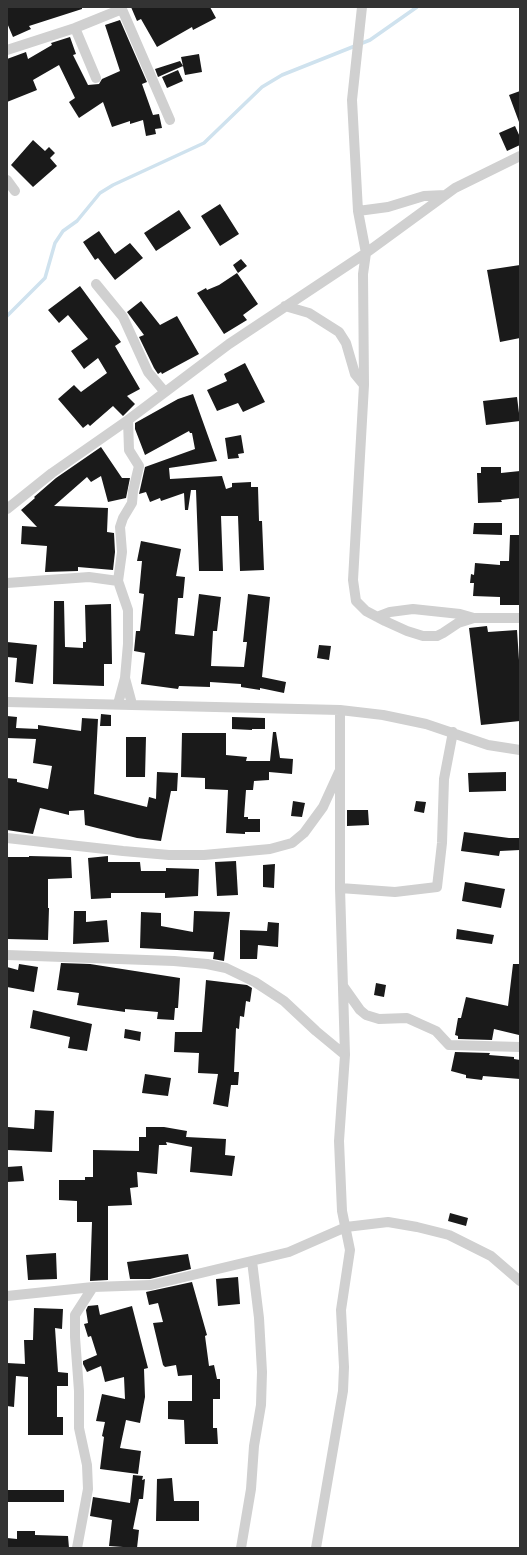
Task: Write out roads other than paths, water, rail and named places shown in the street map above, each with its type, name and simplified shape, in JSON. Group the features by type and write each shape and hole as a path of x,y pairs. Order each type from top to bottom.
{"street":[{"path":"362,7 352,100 358,210 366,253 362,274 364,385 354,580 356,601 366,611 377,617 407,631 423,636 437,636 458,623 474,618"},
{"path":"7,50 76,28 121,8 170,120"},
{"path":"76,28 96,78"},
{"path":"7,509 52,473 128,420 164,391 229,344 366,253 455,188 520,156"},
{"path":"7,180 15,191"},
{"path":"358,210 388,207 424,196 445,195"},
{"path":"96,284 123,317 148,372 164,391"},
{"path":"285,306 309,313 339,332 346,344 355,374 364,385"},
{"path":"118,704 125,678 128,644 128,610 118,581 122,552 120,527 123,518 132,503 139,466 129,450 128,420"},
{"path":"7,583 90,577 118,581"},
{"path":"377,617 390,612 413,609 460,614 474,618 520,618"},
{"path":"125,678 132,704"},
{"path":"7,702 340,710 383,715 452,732 488,745 520,750"},
{"path":"316,1548 343,1391 344,1367 341,1310 350,1250 342,1211 339,1141 345,1055 340,888 340,710"},
{"path":"340,888 395,892 437,887 442,843 444,779 452,732"},
{"path":"7,838 169,855 204,855 270,849 292,843 304,833 323,807 340,769"},
{"path":"7,955 174,961 207,964 226,968 255,982 284,1001 316,1031 345,1055"},
{"path":"343,986 360,1010 366,1015 379,1019 408,1018 436,1031 449,1045 520,1047"},
{"path":"7,1296 93,1287 151,1285 252,1261 307,1245 346,1227 388,1222 449,1235 491,1256 520,1281"},
{"path":"241,1548 251,1489 254,1446 261,1405 262,1372 260,1318 252,1261"},
{"path":"77,1548 88,1489 86,1465 79,1428 79,1390 75,1338 75,1315 93,1287"}],"waterway":[{"path":"7,316 45,278 55,243 63,231 77,221 100,193 113,185 204,143 262,87 282,75 370,40 417,7"}]}
